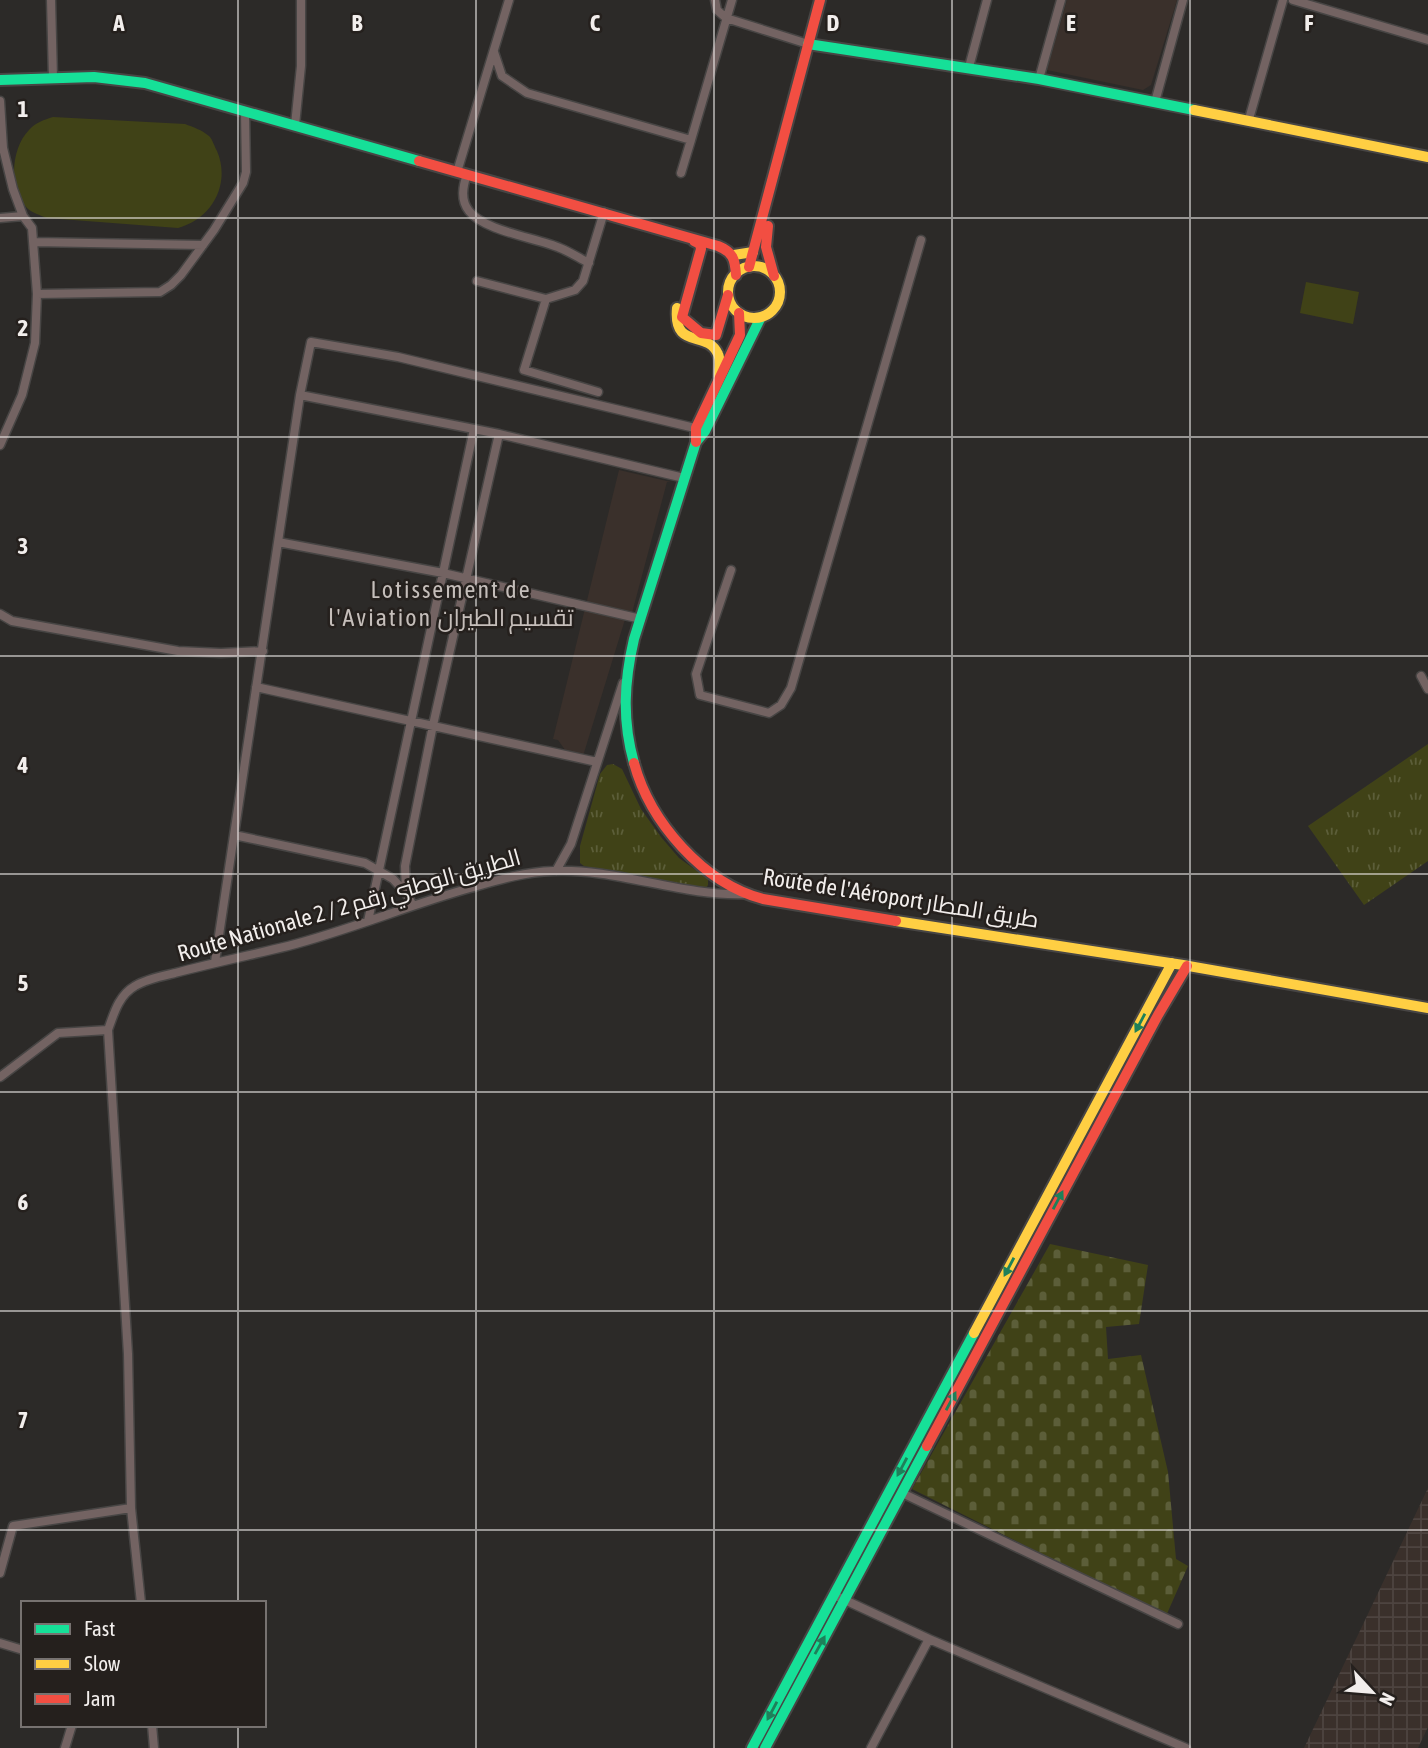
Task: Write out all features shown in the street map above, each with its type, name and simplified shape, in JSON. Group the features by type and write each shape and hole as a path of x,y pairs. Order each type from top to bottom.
{"main road":[{"path":"748,267 820,0"},
{"path":"808,44 1039,79 1428,157"},
{"path":"0,80 94,78 145,83 718,246 734,255 736,275"},
{"path":"729,295 730,302 746,317 761,317 772,310 779,298 778,285 766,247 774,193 772,183"},
{"path":"692,239 700,244 701,249 682,317 702,335 716,335 730,284 736,275 748,267 763,268 774,276"},
{"path":"692,239 696,247 676,312 677,325 690,339 715,350 718,354 719,377"},
{"path":"734,255 753,252"},
{"name":"Route de l'Aéroport طريق المطار","path":"739,313 740,335 719,377 700,430 627,673 625,721 635,772 658,818 693,858 714,874 750,894 803,906 1187,965 1428,1008"},
{"name":"Route de l'Aéroport طريق المطار","path":"700,430 761,317"},
{"path":"752,1748 846,1600 1172,963"},
{"path":"765,1748 834,1595 1187,965"}],"street":[{"path":"51,0 53,78"},
{"path":"295,125 301,66 301,0"},
{"path":"509,0 462,173 464,201 469,211 481,220 562,248 589,263"},
{"path":"715,0 716,10 726,18 808,44"},
{"path":"681,173 732,0"},
{"path":"969,67 987,0"},
{"path":"1039,79 1061,0"},
{"path":"1155,102 1183,0"},
{"path":"1249,119 1283,0"},
{"path":"1293,0 1428,40"},
{"path":"494,52 502,76 527,93 691,140"},
{"path":"0,101 3,148 23,216 33,228 37,294 35,343 22,395 0,445"},
{"path":"37,294 159,292 181,275 243,183 246,172 245,112"},
{"path":"477,281 546,299 575,290 583,281 604,212"},
{"path":"0,218 23,216"},
{"path":"731,570 696,674 700,695 769,713 781,705 791,688 921,240"},
{"path":"33,242 203,244"},
{"path":"546,299 524,370 598,392"},
{"path":"215,962 300,395 311,342 398,357 700,430"},
{"path":"300,395 499,434 684,478"},
{"path":"368,920 474,429"},
{"path":"406,893 405,866 433,725 499,434"},
{"path":"278,542 443,573 642,620"},
{"path":"0,614 12,621 178,651 263,651"},
{"path":"556,871 571,844 609,721 627,673"},
{"path":"1421,676 1428,689"},
{"path":"256,687 597,762"},
{"path":"234,835 378,868 406,893 412,904"},
{"name":"Route Nationale 2 / الطريق الوطني رقم 2","path":"108,1030 115,1008 135,986 215,962 290,945 412,904 520,874 556,871 604,875 689,891 723,895 750,894"},
{"path":"0,1077 58,1033 108,1030 128,1354 131,1508 141,1601"},
{"path":"902,1493 1178,1624"},
{"path":"0,1573 13,1526 131,1508"},
{"path":"834,1595 929,1639 1186,1748"},
{"path":"871,1748 929,1639"},
{"path":"0,1643 21,1649"},
{"path":"65,1748 71,1727"},
{"path":"152,1727 154,1748"}],"shaded area":[{"path":"1067,0 1177,0 1151,85 1143,90 1047,70"},
{"path":"619,470 671,482 667,482 632,613 627,613 583,756 568,754 558,740 553,739"},
{"path":"1428,1488 1428,1727 1418,1748 1304,1748"}],"green space":[{"path":"53,117 185,124 200,130 212,139 221,163 222,176 216,198 200,217 178,228 47,218 34,213 21,200 17,190 15,158 18,147 29,130 37,123"},
{"path":"1306,282 1359,292 1353,324 1300,313"},
{"path":"1428,744 1428,861 1364,905 1308,826"},
{"path":"613,764 622,769 641,809 661,837 679,858 708,879 705,889 684,888 580,863 580,846 600,774 607,765"},
{"path":"1050,1244 1148,1265 1139,1324 1106,1327 1108,1359 1141,1355 1168,1472 1176,1559 1188,1566 1166,1616 912,1489"}],"traffic: fast":[{"path":"808,44 1039,79 1194,110"},
{"path":"0,80 94,77 145,83 419,161"},
{"path":"634,763 626,716 628,670 634,639 696,442 705,431 761,317"},
{"path":"752,1748 974,1333"},
{"path":"765,1748 927,1446"}],"traffic: slow":[{"path":"1194,110 1428,157"},
{"path":"734,255 753,252"},
{"path":"754,266 764,268 772,274 778,282 780,292 778,302 772,310 764,316 754,318 744,316 736,310 730,302 728,292 730,282 736,274 744,268 754,266"},
{"path":"677,308 680,330 685,335 706,342 718,354 719,377"},
{"path":"896,921 1183,965 1428,1008"},
{"path":"974,1333 1172,963"}],"traffic: jam":[{"path":"749,267 820,0"},
{"path":"419,161 718,246 732,257 736,275"},
{"path":"768,226 766,247 774,276"},
{"path":"694,241 700,244 701,249 682,317 701,333 716,335 728,295"},
{"path":"696,442 696,428 740,335 739,313"},
{"path":"634,763 652,807 666,828 682,847 720,879 763,899 896,921"},
{"path":"927,1446 1158,1015 1187,966"}],"district":[{"name":"Lotissement de l'Aviation تقسيم الطيران","path":"451,603"}]}
